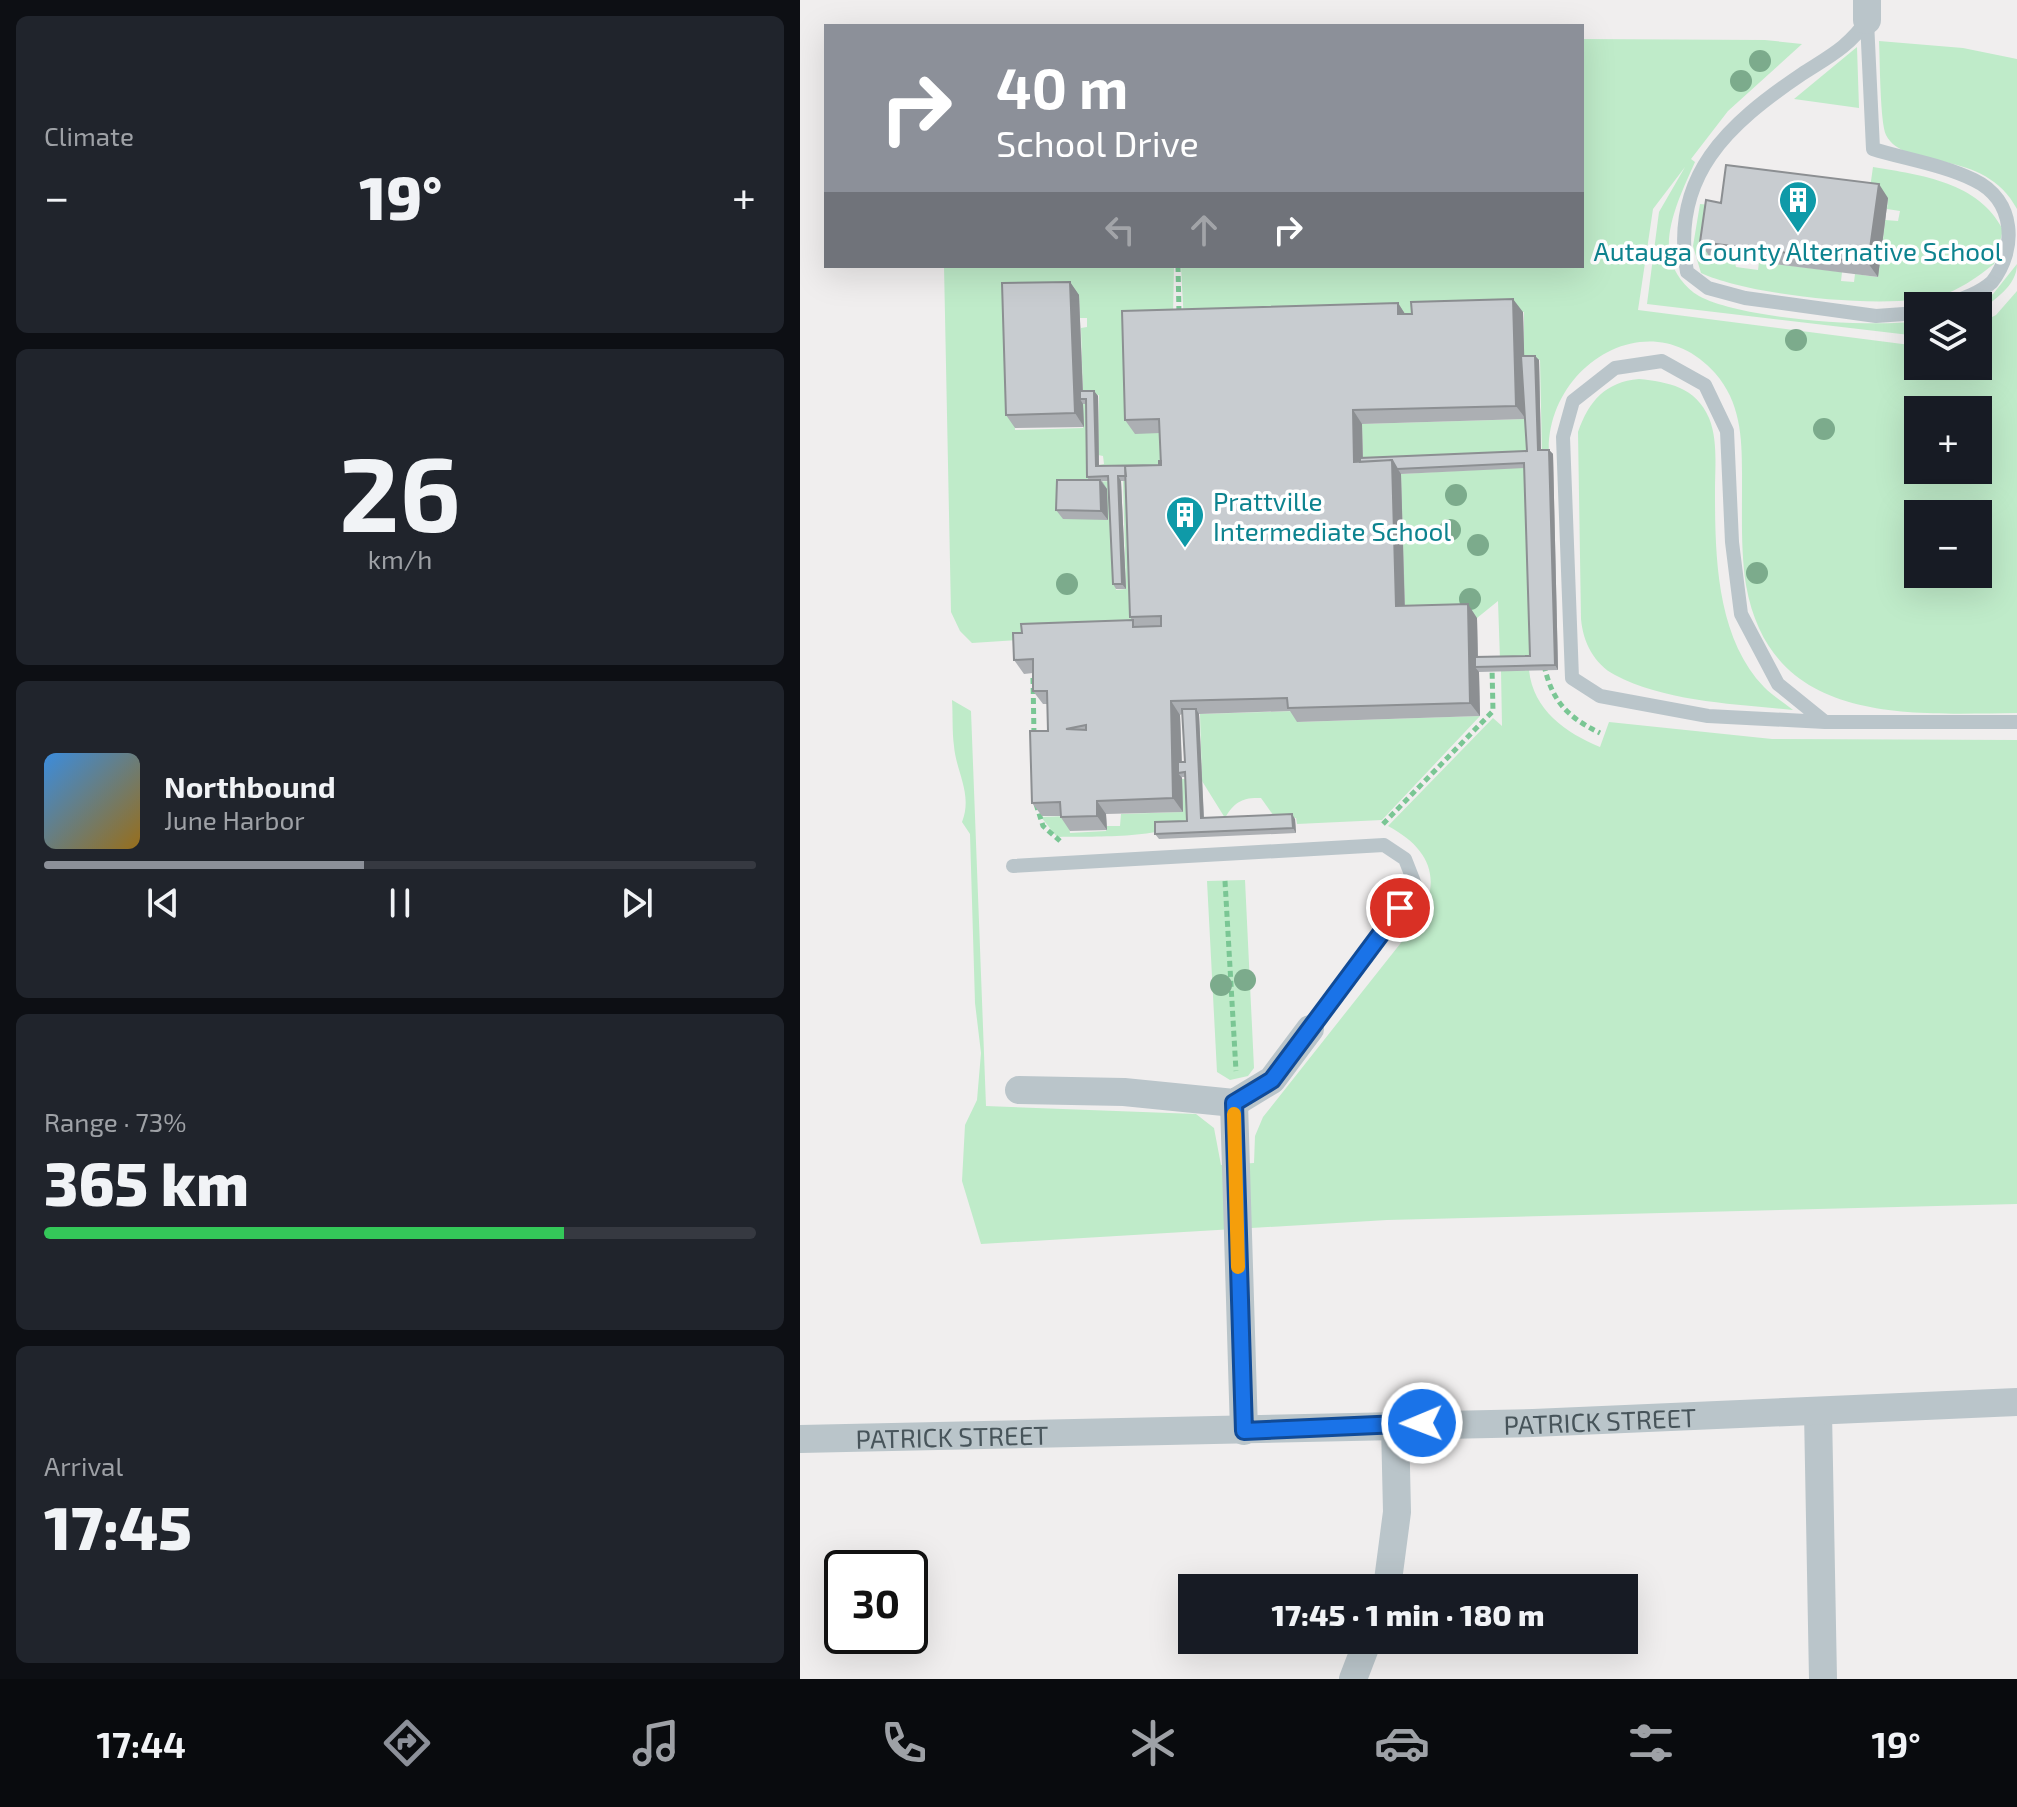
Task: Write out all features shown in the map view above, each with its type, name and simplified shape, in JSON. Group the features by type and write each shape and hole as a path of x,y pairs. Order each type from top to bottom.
{"street":[{"path":"1019,1090 1235,1090 1272,1080 1310,1029"},
{"path":"1235,1090 1244,1431"},
{"name":"PATRICK STREET","path":"800,1439 1244,1431 1818,1412 2017,1402"},
{"path":"1818,1412 1823,1679"},
{"path":"1389,1574 1397,1512 1395,1424"},
{"path":"1353,1679 1363,1654"}],"lane":[{"path":"1867,10 1873,149 1976,180 2005,206 2015,231 2009,263 1991,284 1973,292"},
{"path":"1867,10 1853,41 1749,110 1712,154 1690,190 1681,240 1687,272 1708,288 1745,298 1876,316 1904,314"},
{"path":"1825,722 1778,684 1741,614 1732,542 1727,431 1705,385 1662,361 1615,368 1573,401 1563,437 1572,678 1600,696 1708,716 1825,722 2017,722"},
{"path":"1013,866 1384,845 1405,859 1416,887 1310,1029"}],"path":[{"path":"1178,268 1180,323"},
{"path":"1529,665 1543,664"},
{"path":"1369,825 1384,824 1489,717 1493,711 1492,666"},
{"path":"1478,667 1500,666"},
{"path":"1033,678 1034,744"},
{"path":"1036,792 1043,826 1057,841 1072,840"},
{"path":"1225,881 1235,1090"}],"green space":[{"path":"1584,39 1765,40 1802,44 1728,111 1691,159 1695,162 1676,208 1670,233 1670,257 1674,269 1689,289 1718,304 1806,320 1904,322 1904,334 1647,304 1659,212 1685,167 1653,209 1638,310 1904,344 1904,380 1992,380 1992,317 2017,291 2017,713 1932,713 1890,710 1850,702 1814,688 1784,665 1760,631 1746,585 1739,428 1731,399 1715,373 1689,352 1661,342 1632,343 1605,353 1582,371 1564,395 1552,423 1549,455 1542,455 1540,360 1524,360 1524,312 1184,323 1181,268 1584,268"},
{"path":"1879,41 1963,48 2017,59 2017,209 2003,189 1986,176 1895,146 1884,128"},
{"path":"1857,47 1859,108 1794,99"},
{"path":"1873,167 1929,178 1964,191 1992,214 2003,230 1994,264 1950,292 1904,292 1904,300 1895,301 1824,299 1787,294 1701,273 1693,246 1700,204 1721,206 1736,267 1758,270 1759,262 1842,272 1841,281 1854,282 1855,274 1877,277 1880,261 1894,263 1895,251 1882,249 1885,220 1898,221 1900,211 1887,209 1888,198 1869,195"},
{"path":"2017,264 2009,286 1992,301 1993,294"},
{"path":"944,268 1174,268 1170,465 1099,471 1099,465 1104,464 1103,456 1098,455 1099,395 1083,395 1081,328 1087,327 1087,318 1080,318 1079,295 1010,297 1015,430 1083,428 1083,404 1089,404 1091,482 1112,481 1116,590 1126,589 1123,481 1135,481 1140,632 972,643 960,631 951,612"},
{"path":"1639,379 1670,384 1689,393 1697,399 1709,418 1715,444 1718,568 1727,620 1748,667 1764,687 1793,710 1702,700 1656,691 1615,675 1601,665 1587,644 1581,619 1578,432 1587,411 1600,395 1617,384"},
{"path":"1526,419 1530,455 1363,459 1362,424"},
{"path":"1528,467 1534,661 1500,660 1498,601 1477,618 1405,620 1401,474"},
{"path":"1529,670 1537,697 1553,718 1575,735 1600,747 1609,722 1772,739 2017,740 2017,1204 1387,1220 981,1244 962,1181 965,1125 977,1100 981,1053 975,1003 970,834 962,822 966,802 955,756 952,700 971,711 986,1106 1196,1114 1214,1128 1221,1165 1254,1163 1255,1136 1263,1117 1419,920 1430,891 1428,866 1414,844 1388,826 1493,718 1502,726 1501,671"},
{"path":"1296,711 1298,722 1480,716 1382,820 1297,824 1296,818 1276,819 1261,798 1240,802 1225,818 1202,781 1200,714"},
{"path":"1181,779 1187,779 1189,818 1164,830 1127,835 1057,837 1041,817 1068,816 1070,833 1106,831 1107,826 1120,826 1121,814 1182,812"},
{"path":"1245,880 1254,1068 1248,1076 1230,1080 1217,1072 1207,881"}],"building":[{"name":"Autauga County Alternative School","path":"1726,165 1879,184 1868,263 1700,242 1706,200 1721,203"},
{"path":"1070,282 1075,413 1006,415 1002,283"},
{"name":"Prattville Intermediate School","path":"1513,299 1516,406 1353,410 1354,462 1392,460 1396,606 1468,604 1470,703 1288,708 1287,698 1171,701 1173,798 1097,801 1097,816 1061,817 1060,802 1032,803 1030,731 1048,731 1047,691 1033,691 1033,659 1014,660 1013,633 1022,633 1021,624 1133,620 1133,627 1161,626 1161,616 1130,617 1125,466 1161,465 1159,419 1125,420 1122,311 1398,303 1398,314 1412,314 1411,302","holes":["1086,725 1086,730 1066,729"]},
{"path":"1521,356 1535,356 1538,450 1549,450 1555,665 1475,667 1475,657 1530,656 1524,463 1397,469 1392,460 1360,462 1360,458 1527,451"},
{"path":"1080,391 1094,391 1096,466 1159,465 1161,461 1161,465 1125,466 1126,476 1118,476 1122,584 1113,584 1108,476 1087,477 1086,399 1080,399"},
{"path":"1057,480 1100,480 1101,511 1056,510"},
{"path":"1182,709 1196,709 1201,818 1292,814 1293,828 1155,834 1155,822 1187,821 1185,772 1178,773 1178,762 1185,762"}],"slow traffic":[{"path":"1234,1114 1238,1267"}],"place":[{"name":"Autauga County Alternative School","path":"1798,234"},
{"name":"Prattville Intermediate School","path":"1185,549"}],"route":[{"path":"1400,908 1272,1080 1234,1103 1244,1431 1422,1423"}]}
